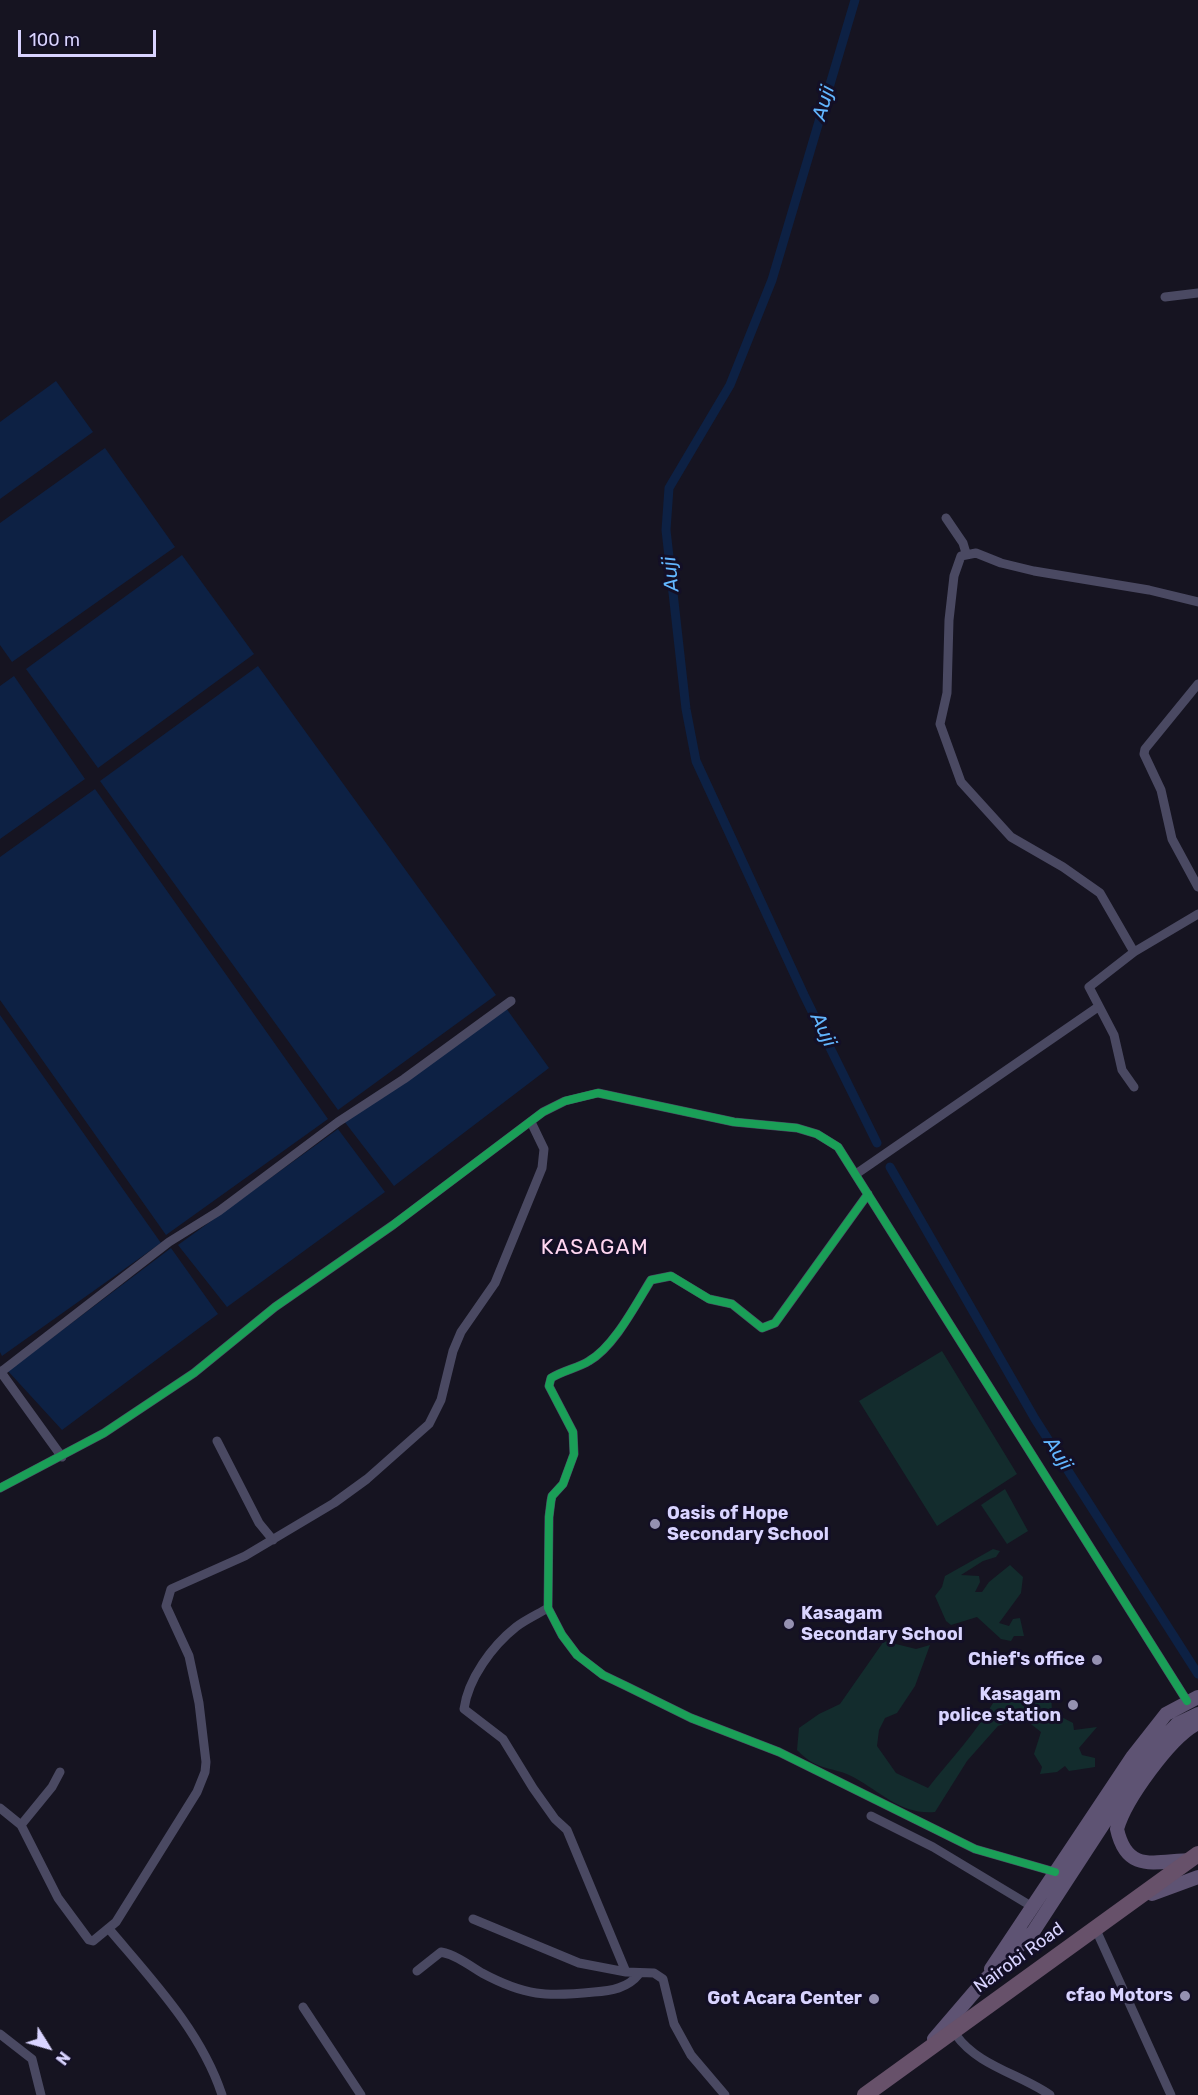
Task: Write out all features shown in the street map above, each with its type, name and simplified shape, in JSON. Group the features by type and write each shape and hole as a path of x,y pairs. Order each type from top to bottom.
{"highway":[{"name":"Nairobi Road","path":"872,2095 1152,1894 1196,1858"},
{"name":"Nairobi Road","path":"865,2095 1196,1858"}],"main road":[{"path":"982,1983 1031,1905 1133,1756 1166,1714 1193,1699"},
{"path":"915,2060 982,1983 1033,1932 1096,1831 1151,1751 1177,1724 1198,1714"},
{"path":"1196,1858 1152,1863 1131,1858 1124,1850 1117,1829 1128,1805 1170,1744 1198,1723"},
{"path":"1152,1894 1198,1877"}],"street":[{"path":"1165,297 1198,292"},
{"path":"946,518 963,543 966,553"},
{"path":"1134,952 1100,893 1063,867 1011,837 961,782 943,734 940,715 947,693 949,620 954,576 958,562 966,553 976,553 1001,563 1034,571 1149,590 1198,602"},
{"path":"1198,684 1145,749 1144,754 1161,790 1172,839 1198,887"},
{"path":"1134,1088 1122,1070 1114,1035 1089,987 1134,952 1198,914"},
{"path":"62,1457 0,1371 169,1242 219,1211 338,1122 404,1079 511,1001"},
{"path":"856,1174 1098,1007"},
{"path":"0,1488 104,1433 194,1373 275,1307 393,1225 543,1112 566,1101 598,1093 734,1122 796,1128 817,1134 838,1147 1193,1699"},
{"path":"0,1808 21,1825 58,1898 89,1940 93,1941 109,1929 197,1792 206,1772 204,1738 194,1677 189,1656 166,1606 167,1598 177,1585 245,1556 367,1479 429,1424 441,1400 453,1351 461,1332 495,1283 542,1168 545,1158 544,1149 531,1122"},
{"path":"868,1194 776,1323 762,1328 732,1304 710,1299 671,1276 651,1280 608,1344 589,1362 570,1367 551,1378 549,1386 573,1432 574,1454 563,1484 552,1496 551,1501 548,1608 562,1635 577,1655 603,1675 691,1718 779,1752 975,1849 1055,1872"},
{"path":"217,1441 259,1524 273,1540"},
{"path":"548,1608 516,1627 484,1662 466,1697 464,1709 502,1739 533,1788 571,1835 626,1972"},
{"path":"21,1825 52,1787 60,1772"},
{"path":"871,1816 933,1847 1031,1905"},
{"path":"473,1919 579,1963 639,1974 654,1973 663,1979 674,2024 691,2055 725,2095"},
{"path":"109,1929 165,1996 204,2052 222,2095"},
{"path":"1097,1932 1171,2095"},
{"path":"417,1971 441,1952 516,1989 549,1996 603,1992 632,1983 639,1974"},
{"path":"303,2007 361,2095"},
{"path":"0,2034 32,2059 41,2095"},
{"path":"957,2035 965,2047 981,2058 1029,2081 1050,2095"}],"green space":[{"path":"942,1351 1017,1474 937,1526 859,1401"},
{"path":"1005,1489 1028,1531 1007,1544 981,1505"},
{"path":"993,1549 1000,1551 996,1557 983,1561 961,1575 979,1576 980,1582 975,1592 982,1592 989,1582 1010,1565 1023,1577 1021,1593 999,1623 1009,1626 1013,1619 1020,1618 1024,1636 1014,1636 1011,1641 1001,1639 977,1617 951,1625 946,1621 935,1596 942,1587 945,1576"},
{"path":"884,1641 916,1649 930,1645 915,1686 897,1713 885,1718 879,1730 877,1746 896,1773 928,1788 993,1703 1034,1701 1051,1692 1052,1712 1073,1723 1074,1730 1097,1727 1079,1748 1082,1755 1095,1758 1095,1767 1069,1771 1065,1766 1057,1772 1040,1774 1042,1767 1034,1754 1041,1732 1022,1717 998,1726 967,1761 935,1812 902,1807 847,1774 812,1762 797,1750 799,1728 819,1714 840,1704"}],"water":[{"path":"56,381 93,432 0,499 0,422"},
{"path":"105,448 175,547 12,662 0,645 0,523"},
{"path":"182,555 254,654 98,768 26,669"},
{"path":"258,666 496,995 338,1110 100,781"},
{"path":"14,676 85,779 0,839 0,686"},
{"path":"95,789 328,1119 166,1235 0,1000 0,857"},
{"path":"506,1008 549,1068 394,1186 344,1121"},
{"path":"0,1015 161,1243 2,1356 0,1352"},
{"path":"338,1129 385,1192 227,1307 178,1245"},
{"path":"171,1248 218,1314 62,1430 8,1371"}],"waterway":[{"name":"Auji","path":"855,0 772,280 730,385 669,488 666,530 686,709 696,761 804,995 877,1143"},
{"name":"Auji","path":"890,1167 1035,1419 1198,1674"}],"cycle path":[{"path":"0,1488 104,1433 194,1373 275,1307 393,1225 543,1112 565,1101 598,1093 734,1122 797,1128 817,1134 838,1147 1187,1701"},
{"path":"868,1194 775,1323 762,1328 732,1304 709,1299 671,1276 651,1280 624,1324 607,1346 589,1361 551,1378 549,1386 573,1432 574,1454 563,1484 552,1496 551,1501 548,1608 562,1635 577,1655 603,1675 691,1718 779,1752 975,1849 1055,1872"}],"place":[{"name":"Oasis of Hope Secondary School","path":"655,1524"},
{"name":"Kasagam Secondary School","path":"789,1624"},
{"name":"Chief's office","path":"1097,1660"},
{"name":"Kasagam police station","path":"1073,1705"},
{"name":"cfao Motors","path":"1185,1996"},
{"name":"Got Acara Center","path":"874,1999"}],"district":[{"name":"KASAGAM","path":"595,1248"}]}
